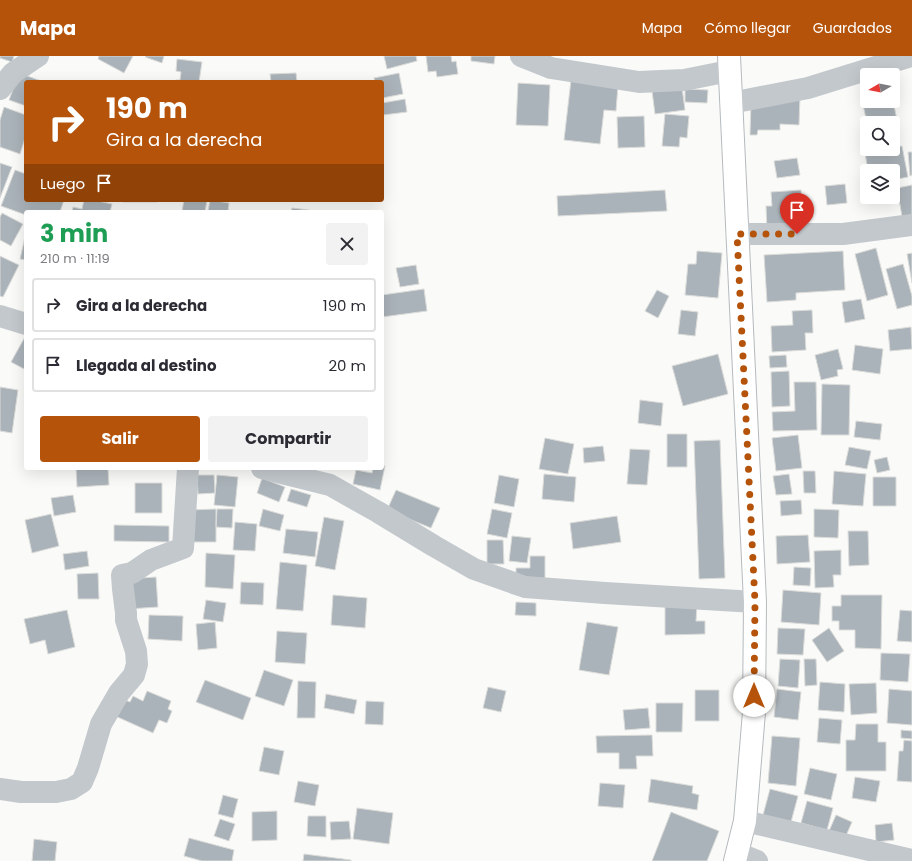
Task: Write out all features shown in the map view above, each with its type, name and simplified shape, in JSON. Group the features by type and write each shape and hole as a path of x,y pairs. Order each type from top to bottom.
{"main road":[{"path":"729,63 755,602 754,712 745,821 736,857"}],"street":[{"path":"0,89 12,73 38,56"},
{"path":"521,56 551,68 639,82 684,80 729,63"},
{"path":"730,103 808,88 911,56"},
{"path":"737,234 843,234 912,225"},
{"path":"0,316 24,323"},
{"path":"0,789 21,792 56,792 71,789 82,782 88,768 101,724 119,693 134,675 137,664 136,651 126,620 122,589 122,575 132,573 151,560 183,548 188,470"},
{"path":"270,470 330,484 474,569 525,587 613,594 755,602"},
{"path":"745,821 912,860"},
{"path":"736,857 757,861"}],"building":[{"path":"0,56 14,56 12,62 0,58"},
{"path":"99,56 133,56 124,73 98,59"},
{"path":"164,56 162,63 145,57"},
{"path":"384,56 416,56 417,61 387,69"},
{"path":"426,56 451,56 452,62 456,61 458,74 437,77 436,71 428,72"},
{"path":"471,56 495,56 494,64 471,61"},
{"path":"177,59 202,62 199,80 180,80 181,72 176,71"},
{"path":"19,73 38,80 24,80 24,105 9,100"},
{"path":"296,73 297,80 271,80 270,74"},
{"path":"399,73 403,94 384,98 384,80 374,80 374,78"},
{"path":"571,80 618,85 616,111 604,110 600,144 564,140"},
{"path":"518,83 550,85 548,126 516,125"},
{"path":"682,87 685,110 655,114 652,91"},
{"path":"685,89 708,90 707,103 685,102"},
{"path":"800,96 799,125 780,124 780,130 758,130 757,135 750,135 751,102"},
{"path":"405,99 407,112 384,115 384,103"},
{"path":"4,107 24,114 24,141 20,154 0,147 0,120"},
{"path":"864,108 894,108 896,116 865,116"},
{"path":"665,114 689,116 687,138 680,137 679,147 662,146"},
{"path":"644,116 645,147 618,148 617,117"},
{"path":"900,146 902,146 908,177 900,179 900,164 867,164 866,156 900,156"},
{"path":"908,152 912,152 912,175 910,176"},
{"path":"797,158 800,175 777,178 774,161"},
{"path":"0,163 12,167 0,198"},
{"path":"15,170 24,173 24,202 63,202 61,210 24,210 24,214 1,206"},
{"path":"845,184 847,203 827,205 825,186"},
{"path":"912,185 912,220 903,222 900,204 900,187"},
{"path":"665,190 667,211 558,216 557,196"},
{"path":"801,190 803,228 767,230 766,206 772,206 771,192"},
{"path":"84,202 102,202 112,204 110,210 72,210 73,207 82,209"},
{"path":"184,202 207,202 205,210 182,210"},
{"path":"210,202 229,203 228,210 208,210"},
{"path":"292,208 309,210 292,210"},
{"path":"2,213 23,224 11,246 0,240 0,217"},
{"path":"24,241 24,260 20,259"},
{"path":"876,248 888,295 867,301 855,254"},
{"path":"697,251 722,253 718,298 685,295 688,264 696,264"},
{"path":"843,251 845,290 796,293 796,300 767,302 764,255"},
{"path":"912,253 912,283 907,254"},
{"path":"0,256 19,265 3,297 0,296"},
{"path":"903,264 912,296 912,305 897,309 886,269"},
{"path":"416,265 419,284 400,287 396,268"},
{"path":"424,289 427,311 384,317 384,295"},
{"path":"657,290 669,296 658,318 645,311"},
{"path":"861,299 865,319 845,323 842,302"},
{"path":"681,310 698,312 695,336 678,334"},
{"path":"812,310 813,333 805,333 806,350 772,352 771,326 793,325 792,311"},
{"path":"911,327 912,349 890,351 888,330"},
{"path":"24,339 24,369 11,362"},
{"path":"855,345 883,349 880,374 852,370"},
{"path":"838,349 843,369 837,370 838,376 821,380 815,355"},
{"path":"718,354 728,394 683,406 672,366"},
{"path":"786,355 787,367 770,368 769,356"},
{"path":"789,371 790,406 772,407 771,372"},
{"path":"794,382 816,382 817,430 773,431 772,412 795,411"},
{"path":"822,384 850,385 849,435 821,435"},
{"path":"0,387 18,390 12,433 0,431"},
{"path":"640,400 663,403 661,426 638,423"},
{"path":"856,421 882,424 880,440 854,437"},
{"path":"667,434 687,434 687,467 667,467"},
{"path":"798,435 802,468 776,471 772,438"},
{"path":"545,438 574,444 568,474 539,469"},
{"path":"720,440 725,578 699,579 694,441"},
{"path":"603,446 605,461 584,463 583,448"},
{"path":"849,447 871,451 867,469 845,465"},
{"path":"630,449 650,450 647,485 627,484"},
{"path":"887,457 890,470 877,473 874,460"},
{"path":"385,466 380,490 353,484 356,470 372,473 373,470 384,470"},
{"path":"76,470 108,470 109,485 77,487"},
{"path":"803,471 815,471 816,493 804,493"},
{"path":"834,471 866,474 863,506 832,504"},
{"path":"544,474 576,477 574,502 542,499"},
{"path":"789,474 792,494 776,495 773,476"},
{"path":"197,475 214,475 215,493 198,494"},
{"path":"217,475 238,477 235,507 214,505"},
{"path":"499,475 519,479 514,507 494,503"},
{"path":"873,477 896,477 896,506 873,506"},
{"path":"262,478 285,487 279,502 257,493"},
{"path":"135,483 162,483 162,513 135,513"},
{"path":"291,489 311,495 307,507 287,501"},
{"path":"396,490 440,508 431,528 387,510"},
{"path":"73,495 76,512 54,516 51,498"},
{"path":"801,500 802,514 781,516 780,501"},
{"path":"216,509 216,542 188,542 188,510"},
{"path":"217,509 233,509 232,528 216,527"},
{"path":"263,509 284,515 280,531 259,526"},
{"path":"492,509 512,513 507,538 487,534"},
{"path":"814,509 839,510 838,538 814,537"},
{"path":"51,514 59,546 32,553 25,520"},
{"path":"617,516 621,542 573,549 570,523"},
{"path":"324,517 344,521 335,570 315,566"},
{"path":"235,522 257,524 255,551 233,550"},
{"path":"114,525 169,526 169,542 114,541"},
{"path":"286,529 318,532 315,557 283,553"},
{"path":"848,531 868,531 869,565 849,566"},
{"path":"808,535 810,562 777,564 776,536"},
{"path":"512,536 531,538 527,563 509,561"},
{"path":"487,540 503,540 504,564 487,564"},
{"path":"841,550 841,575 833,575 834,587 815,588 814,551"},
{"path":"87,551 89,566 65,570 63,554"},
{"path":"206,553 235,555 233,589 205,587"},
{"path":"530,556 545,556 545,580 516,581 516,568 530,568"},
{"path":"280,562 307,565 303,611 276,609"},
{"path":"794,567 811,568 810,586 793,585"},
{"path":"98,573 99,599 78,599 77,574"},
{"path":"156,577 158,607 128,609 126,579"},
{"path":"241,582 264,583 263,605 240,604"},
{"path":"783,590 821,593 819,625 781,622"},
{"path":"333,595 367,598 365,628 331,625"},
{"path":"841,595 882,595 881,649 855,648 855,630 839,630 839,621 832,621 832,606 841,606"},
{"path":"206,600 226,603 223,622 203,619"},
{"path":"516,602 536,603 536,616 515,615"},
{"path":"697,605 696,621 705,621 705,634 665,635 665,606"},
{"path":"67,610 75,647 48,654 45,640 30,644 24,619"},
{"path":"900,610 912,611 912,642 897,641"},
{"path":"149,615 183,616 182,641 148,639"},
{"path":"215,622 217,648 198,650 196,624"},
{"path":"587,622 618,627 609,675 579,670"},
{"path":"778,628 805,629 803,655 777,654"},
{"path":"829,628 844,651 827,662 812,640"},
{"path":"277,631 307,633 305,664 275,662"},
{"path":"881,653 910,654 908,682 880,680"},
{"path":"780,659 800,660 798,688 778,686"},
{"path":"804,659 816,659 817,685 805,686"},
{"path":"264,670 293,680 284,706 255,696"},
{"path":"205,680 251,698 243,720 196,702"},
{"path":"298,681 316,682 315,718 297,718"},
{"path":"820,682 845,684 844,712 818,710"},
{"path":"876,683 877,713 851,715 849,684"},
{"path":"488,687 506,691 501,712 483,708"},
{"path":"777,689 801,692 798,720 774,717"},
{"path":"889,689 912,691 912,725 887,723"},
{"path":"695,690 719,690 719,721 695,721"},
{"path":"147,691 171,701 168,709 172,711 167,723 159,720 153,733 113,715 120,698 130,702 133,696 143,701"},
{"path":"326,694 357,700 354,714 324,708"},
{"path":"366,701 384,702 383,725 365,724"},
{"path":"656,703 683,703 682,732 656,732"},
{"path":"648,708 650,728 625,730 623,710"},
{"path":"819,718 842,720 840,744 817,742"},
{"path":"856,724 878,724 878,742 886,742 886,771 846,771 846,740 855,740"},
{"path":"901,730 912,731 912,739 901,738"},
{"path":"652,735 653,756 636,756 637,769 619,769 619,753 597,753 596,736"},
{"path":"772,736 800,738 796,786 768,783"},
{"path":"904,740 912,741 912,782 897,781 899,751 903,751"},
{"path":"264,747 284,751 279,775 259,771"},
{"path":"810,768 837,774 831,800 804,794"},
{"path":"855,777 880,781 876,802 852,798"},
{"path":"651,779 693,786 692,793 699,795 697,810 648,802"},
{"path":"298,781 319,785 315,806 294,802"},
{"path":"600,783 625,785 623,808 598,806"},
{"path":"770,789 798,796 791,822 763,815"},
{"path":"223,795 238,799 233,818 218,814"},
{"path":"807,801 833,808 827,830 801,823"},
{"path":"357,808 393,813 389,844 353,839"},
{"path":"277,811 277,840 252,841 252,812"},
{"path":"671,812 719,831 707,861 652,861"},
{"path":"836,815 852,822 845,838 829,831"},
{"path":"308,816 326,816 326,837 307,836"},
{"path":"220,819 235,824 229,841 214,836"},
{"path":"349,821 351,839 331,840 330,822"},
{"path":"892,823 894,840 876,842 875,825"},
{"path":"189,838 234,850 232,861 202,861 184,856"},
{"path":"34,839 57,842 55,861 32,861"},
{"path":"304,854 351,860 351,861 303,861"}],"route":[{"path":"754,696 755,602 737,234 797,234"}]}
